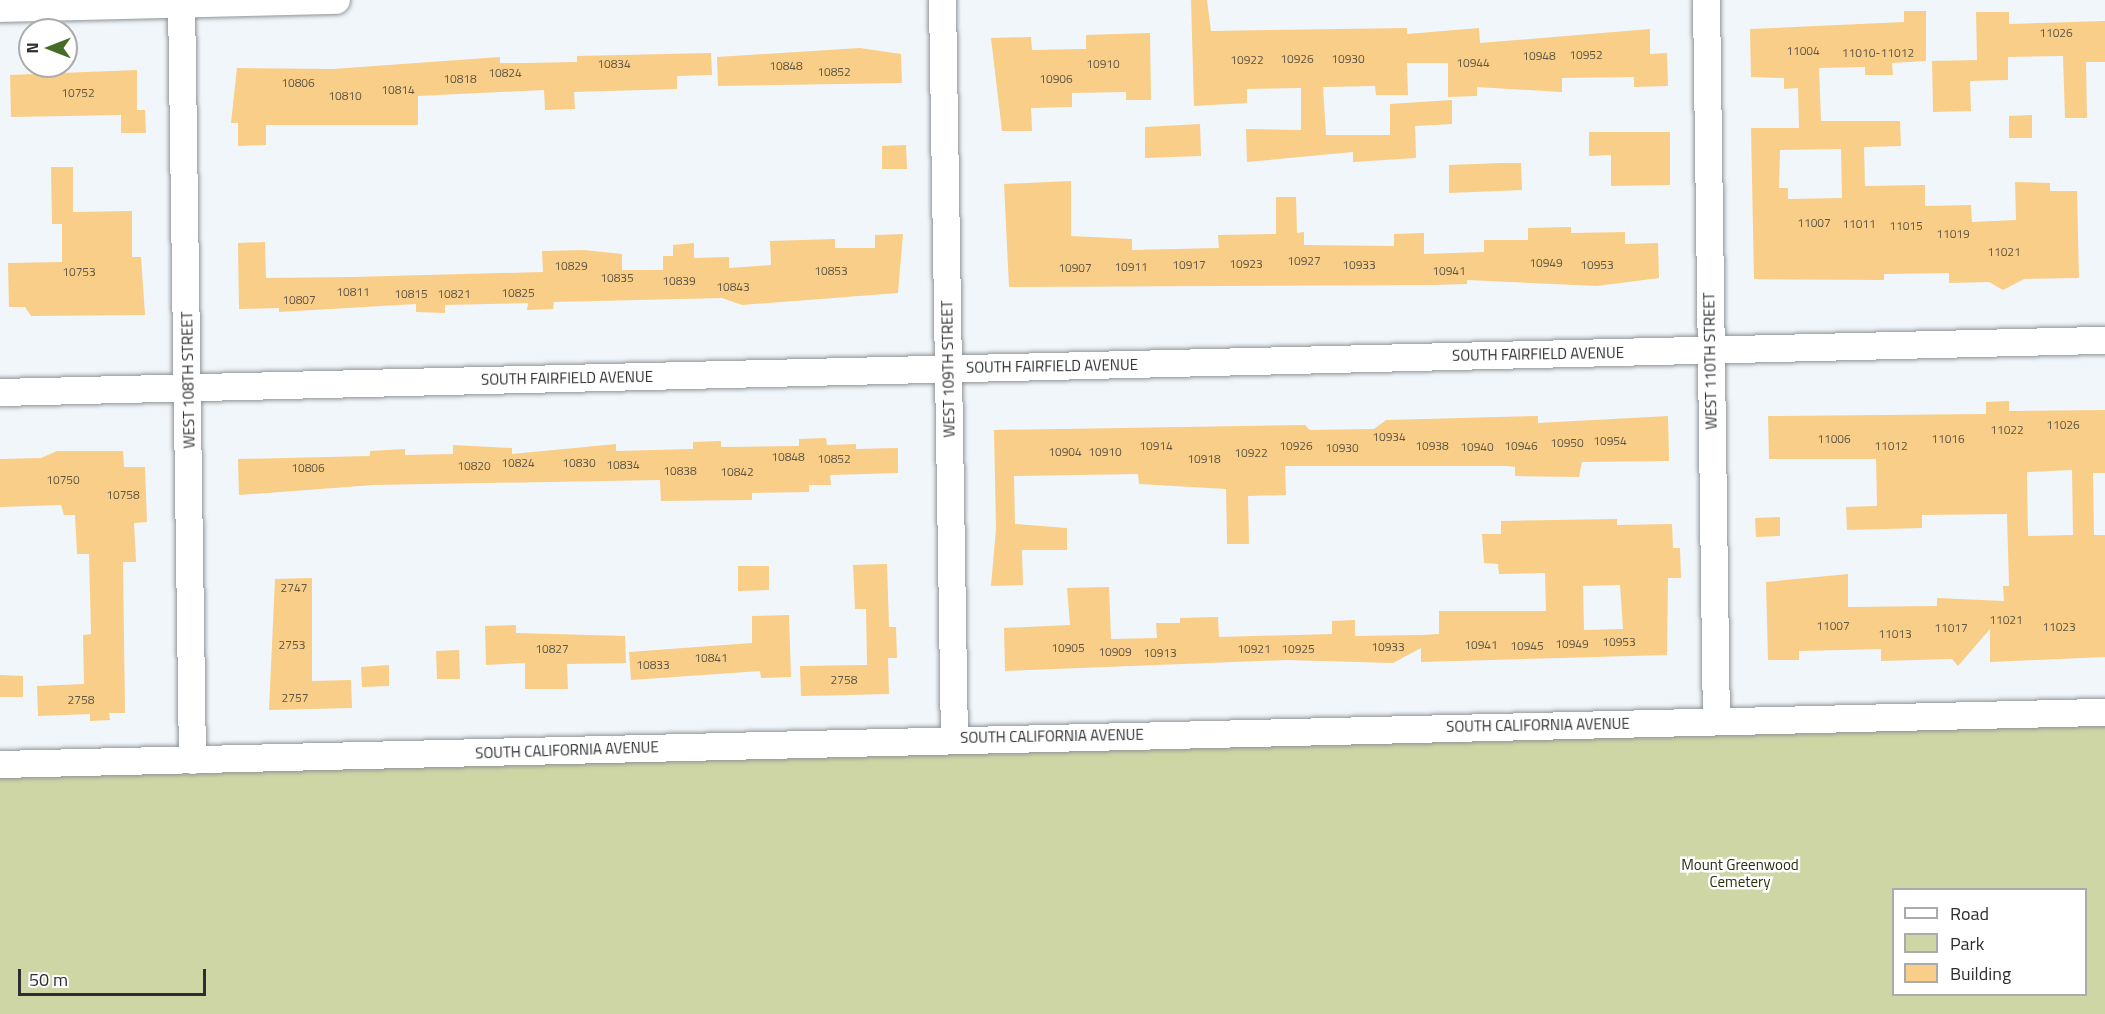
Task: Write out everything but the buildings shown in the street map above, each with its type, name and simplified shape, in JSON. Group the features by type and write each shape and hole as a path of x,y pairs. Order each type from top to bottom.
{"street":[{"path":"0,8 336,0"},
{"name":"WEST 109TH STREET","path":"942,0 954,739"},
{"name":"WEST 110TH STREET","path":"1706,0 1716,721"},
{"name":"WEST 108TH STREET","path":"181,2 192,760"},
{"name":"SOUTH FAIRFIELD AVENUE","path":"0,392 2105,340"},
{"name":"SOUTH CALIFORNIA AVENUE","path":"0,764 2105,712"}],"green space":[{"name":"Mount Greenwood Cemetery","path":"2105,721 2105,1014 0,1014 0,778"}]}
